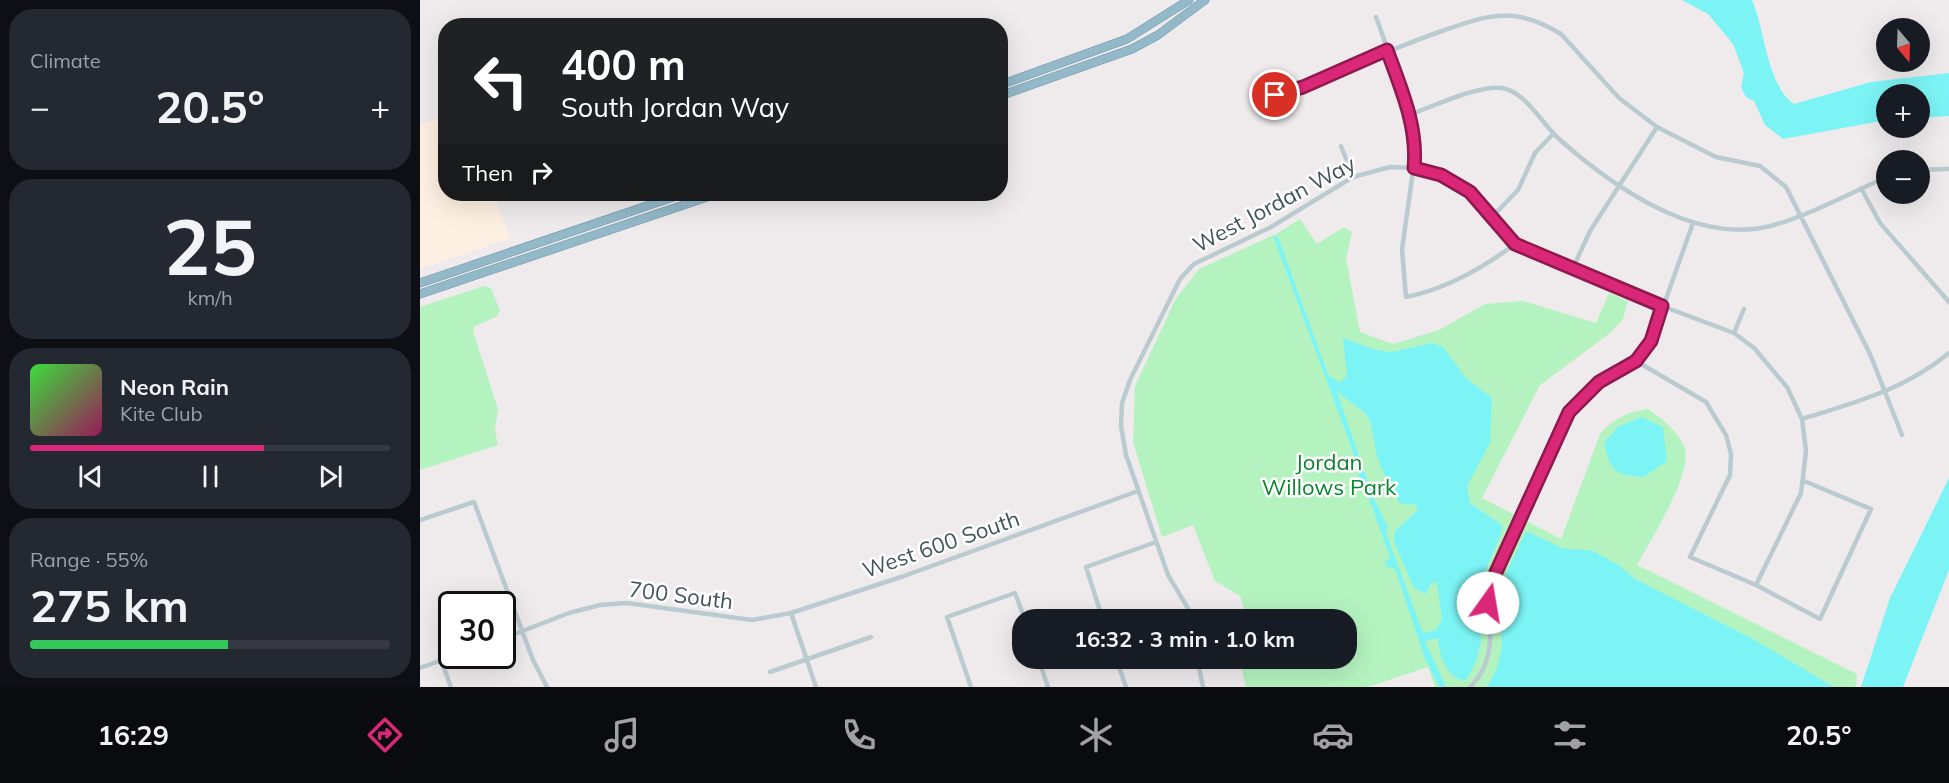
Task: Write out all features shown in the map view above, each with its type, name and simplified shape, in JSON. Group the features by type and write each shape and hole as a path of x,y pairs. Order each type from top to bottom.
{"highway":[{"path":"1008,82 1127,39 1189,0"},
{"path":"1008,93 1132,49 1175,23 1205,0"},
{"path":"420,283 661,201"},
{"path":"420,294 695,201"}],"street":[{"path":"1376,16 1411,114 1416,150 1402,249 1407,297 1427,293 1484,266 1515,244 1662,306 1734,333 1754,348 1787,387 1802,419 1806,451 1804,482 1801,493 1756,585"},
{"path":"1275,95 1303,87 1387,50 1483,17 1514,16 1549,26 1561,34 1619,98 1657,127 1716,157 1745,161 1772,174 1786,187 1870,354 1902,435"},
{"path":"1411,114 1490,88 1509,90 1518,95 1553,134 1584,161 1652,205 1708,228 1744,230 1774,225 1876,182"},
{"path":"1573,268 1590,231 1657,127"},
{"path":"1493,216 1518,190 1535,153 1553,134"},
{"path":"1341,146 1353,177"},
{"name":"West Jordan Way","path":"1138,491 1126,455 1121,426 1122,403 1130,380 1180,279 1194,264 1271,227 1353,177 1390,167 1414,168 1441,175 1470,192 1515,244"},
{"path":"1930,170 1949,169"},
{"path":"1861,188 1880,223 1949,302"},
{"path":"1470,687 1479,678 1490,655 1492,635 1488,603 1492,581 1569,412 1599,382 1636,361 1651,341 1693,223"},
{"path":"1734,333 1744,309"},
{"path":"1802,419 1886,393 1929,369 1949,353"},
{"path":"1636,361 1706,402 1726,435 1731,454 1730,475 1690,557 1756,585 1820,619 1871,509 1804,482"},
{"path":"1138,491 1168,575 1188,609"},
{"name":"West 600 South","path":"752,620 791,613 904,576 1138,491"},
{"path":"420,520 474,502 533,660 547,687"},
{"path":"1099,609 1086,567 1156,542"},
{"path":"971,687 947,617 1016,593 1021,609"},
{"name":"700 South","path":"516,634 569,613 600,605 627,603 752,620"},
{"path":"791,613 816,687"},
{"path":"770,672 871,637"},
{"path":"420,668 438,661"},
{"path":"444,669 450,687"},
{"path":"1042,669 1048,687"},
{"path":"1120,669 1126,687"},
{"path":"1199,669 1203,687"}],"shaded area":[{"path":"438,119 438,201 496,201 510,239 420,269 420,125"}],"green space":[{"name":"Jordan Willows Park","path":"1300,219 1317,244 1344,227 1352,232 1346,258 1360,332 1393,344 1439,330 1485,304 1523,301 1596,323 1609,293 1628,301 1623,319 1610,333 1540,385 1482,498 1561,539 1600,434 1622,417 1648,409 1677,434 1684,446 1686,457 1683,472 1669,506 1637,565 1857,674 1856,687 1435,687 1428,667 1368,687 1246,687 1242,669 1357,669 1357,609 1244,609 1240,596 1215,581 1193,525 1162,537 1133,442 1135,386 1175,300 1199,269 1276,234"},
{"path":"484,286 491,288 500,311 496,317 475,326 473,331 498,409 495,431 498,445 420,470 420,307"}],"water":[{"path":"1682,0 1752,0 1772,71 1785,96 1794,104 1871,82 1949,73 1949,116 1930,117 1930,84 1876,84 1876,122 1783,139 1765,125 1754,101 1746,97 1741,87 1744,73 1733,44 1708,14"},
{"path":"1273,236 1278,237 1326,369 1330,377 1338,381 1338,384 1347,376 1343,338 1376,350 1392,352 1432,343 1443,347 1465,377 1492,398 1490,443 1467,486 1470,503 1502,525 1501,534 1474,598 1480,619 1481,641 1471,672 1465,681 1458,679 1448,670 1440,651 1438,638 1425,641 1446,687 1439,687 1425,659 1395,569 1387,567 1385,561 1390,558 1364,484 1358,481 1360,471","holes":["1337,392 1365,413 1370,421 1377,456 1388,484 1400,503 1416,505 1418,510 1394,532 1394,542 1414,588 1426,594 1431,583 1437,582 1442,619 1436,630 1423,633 1386,533 1388,527 1373,497"]},
{"path":"1641,417 1663,427 1667,461 1644,477 1626,475 1615,470 1604,443 1618,427"},
{"path":"1949,478 1949,570 1903,687 1861,687 1890,598"},
{"path":"1526,531 1562,548 1593,551 1620,566 1635,579 1753,639 1834,687 1487,687 1497,668 1502,646 1499,604 1502,582"}],"route":[{"path":"1275,95 1303,87 1387,50 1411,114 1416,150 1414,168 1441,175 1470,192 1515,244 1662,306 1651,341 1636,361 1626,369 1599,382 1569,412 1492,581 1488,603"}]}
